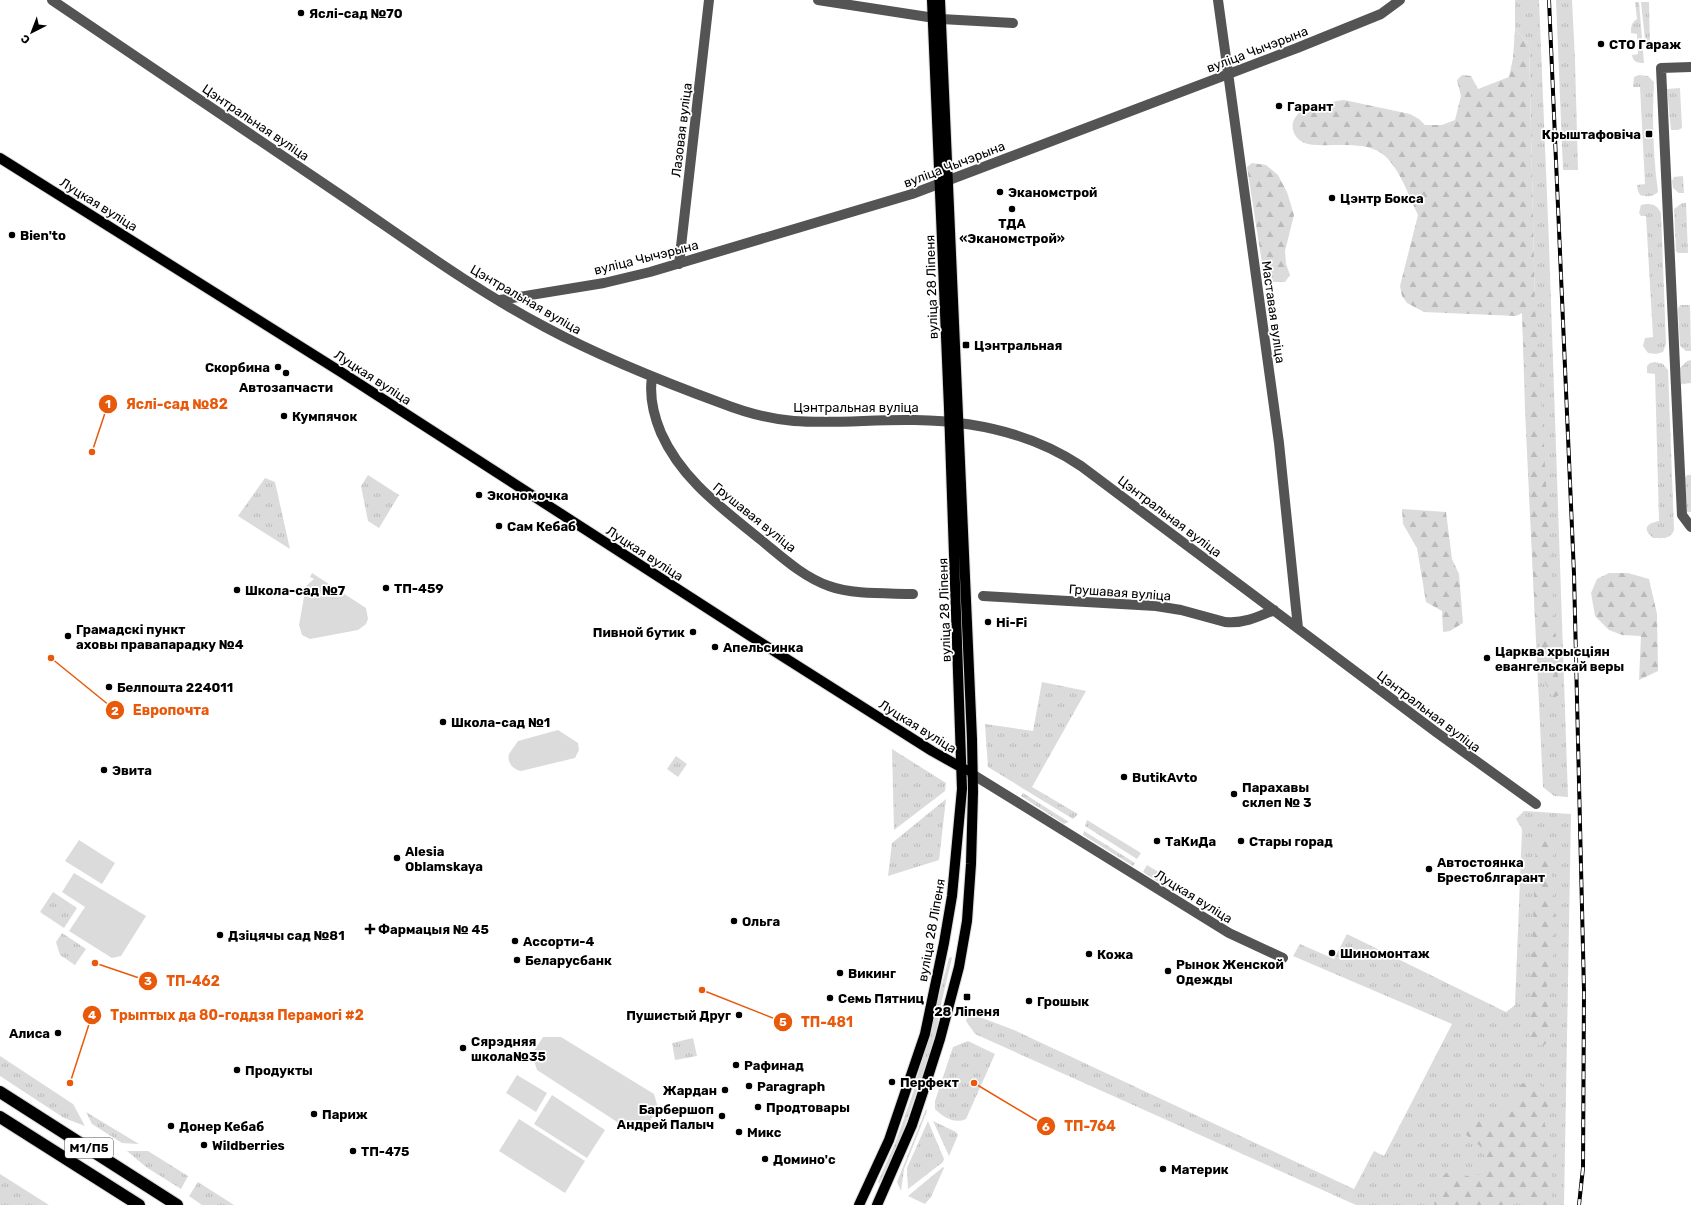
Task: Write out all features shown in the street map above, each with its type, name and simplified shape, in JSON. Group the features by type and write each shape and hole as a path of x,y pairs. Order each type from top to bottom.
{"highway":[{"name":"М1/П5","path":"0,1092 162,1201 177,1205"},
{"name":"М1/П5","path":"0,1117 139,1205"}],"main road":[{"name":"вуліца 28 Ліпеня","path":"932,0 937,18"},
{"name":"вуліца 28 Ліпеня","path":"877,1205 912,1125 952,994 967,921 971,864 972,774 954,422 937,18 940,0"},
{"name":"Луцкая вуліца","path":"0,158 321,359 752,637 932,751 972,774"},
{"name":"вуліца 28 Ліпеня","path":"859,1205 889,1140 907,1091 925,1034 944,943 955,864 962,789 954,422"},
{"path":"944,943 962,948"}],"street":[{"name":"Цэнтральная вуліца","path":"52,0 438,261 500,300 532,320 572,341 652,377 740,410 769,418 814,422 916,420 954,422 1017,435 1057,450 1436,732 1536,804"},
{"name":"Лазовая вуліца","path":"679,264 709,0"},
{"path":"818,0 937,18 1013,23"},
{"name":"Маставая вуліца","path":"1218,0 1279,444 1298,628"},
{"name":"вуліца Чычэрына","path":"500,300 604,283 679,264 807,224 900,198 1228,74 1381,14 1400,0"},
{"path":"1691,67 1661,68 1682,515 1691,528"},
{"name":"Грушавая вуліца","path":"652,377 650,387 652,407 655,418 668,448 676,462 694,483 732,517 797,568 818,582 849,591 913,594"},
{"name":"Грушавая вуліца","path":"983,596 1156,606 1234,623 1251,620 1274,610"},
{"name":"Луцкая вуліца","path":"972,774 1229,933 1283,958"}],"green space":[{"path":"1515,0 1539,0 1568,797 1554,796 1543,787 1525,410 1522,313 1535,304 1529,44 1515,29"},
{"path":"1556,0 1572,0 1578,170 1563,170"},
{"path":"1635,2 1639,2 1644,63 1636,62 1632,55 1638,54 1637,34 1631,33 1632,25 1637,19"},
{"path":"1641,2 1649,2 1650,48 1646,49"},
{"path":"1515,29 1529,44 1535,304 1559,695 1553,698 1545,682 1535,619 1522,313 1516,316 1424,312 1407,303 1402,296 1400,286 1418,215 1398,172 1387,158 1373,149 1355,145 1308,144 1299,140 1293,128 1295,118 1302,111 1320,105 1344,100 1410,114 1419,119 1425,125 1442,125 1455,120 1461,96 1457,80 1462,75 1471,76 1478,89 1509,77 1513,58"},
{"path":"1639,75 1648,76 1654,82 1653,137 1658,192 1650,196 1640,195 1637,185 1645,184 1640,87 1633,87 1634,77"},
{"path":"1680,88 1682,128 1678,130 1671,130 1667,89"},
{"path":"1252,163 1266,165 1278,175 1287,192 1294,215 1285,251 1286,264 1290,275 1285,282 1265,282 1247,167"},
{"path":"1683,176 1684,193 1679,193 1673,188 1672,181 1674,177"},
{"path":"1682,203 1686,203 1688,253 1678,253 1676,251 1674,209"},
{"path":"1652,204 1661,213 1666,344 1663,352 1656,354 1648,353 1643,346 1645,338 1653,337 1646,216 1641,216 1639,213 1641,205"},
{"path":"1680,305 1690,305 1691,351 1686,351 1680,346 1678,309"},
{"path":"1691,360 1691,383 1681,384 1680,368 1687,361"},
{"path":"1655,362 1663,364 1668,370 1674,530 1668,537 1663,538 1653,538 1647,531 1647,526 1659,521 1655,374 1647,373 1647,366 1650,363"},
{"path":"368,475 399,495 379,528 368,521 361,486"},
{"path":"1687,475 1691,475 1691,512 1687,512 1685,478"},
{"path":"265,478 275,482 290,549 238,516"},
{"path":"1402,509 1446,512 1452,559 1459,574 1463,623 1450,631 1443,632 1442,611 1426,602 1417,548 1403,524"},
{"path":"312,573 366,608 368,619 366,624 358,630 310,639 302,635 299,625 306,586 314,579 310,577"},
{"path":"1609,573 1628,573 1649,579 1657,614 1658,671 1639,680 1641,636 1622,635 1609,630 1595,616 1591,593 1597,579"},
{"path":"1042,682 1086,691 1032,787 1078,814 1073,819 988,767 985,724 1033,731"},
{"path":"558,730 578,743 579,750 575,758 521,771 515,769 511,765 509,754 518,741"},
{"path":"892,749 946,783 945,791 894,830"},
{"path":"676,756 687,764 678,777 667,769"},
{"path":"1023,793 1069,822 1064,824 1021,796"},
{"path":"946,799 939,860 888,876 892,843"},
{"path":"1524,811 1571,814 1564,1205 1356,1205 975,1034 966,1021 969,1013 1014,1030 1354,1189 1374,1151 1384,1156 1452,1024 1293,956 1300,944 1334,959 1347,934 1506,1012 1515,1005 1522,829 1516,819"},
{"path":"1087,820 1141,853 1137,859 1085,826"},
{"path":"1084,831 1135,863 1133,866 1083,835"},
{"path":"1543,832 1549,835 1553,841 1555,849 1552,861 1552,875 1555,906 1553,959 1547,985 1550,1035 1546,1043 1541,1046 1534,1043 1529,1035 1536,841 1538,835"},
{"path":"79,840 115,863 102,884 65,861"},
{"path":"1147,865 1170,879 1166,887 1143,872"},
{"path":"74,873 146,916 121,956 112,958 69,931 85,907 62,892"},
{"path":"53,892 77,908 64,928 40,912"},
{"path":"62,933 86,949 75,965 60,955 56,942"},
{"path":"951,957 936,1035 899,1143 879,1184 878,1182 896,1141 912,1096 949,958"},
{"path":"543,1037 561,1037 654,1094 658,1108 647,1126 628,1129 537,1070 532,1054"},
{"path":"693,1038 697,1056 675,1060 672,1043"},
{"path":"968,1041 995,1054 966,1119 958,1121 942,1115 935,1109 935,1101 953,1047"},
{"path":"0,1056 73,1104 85,1126 64,1118 0,1076"},
{"path":"517,1075 547,1093 536,1112 506,1093"},
{"path":"1530,1081 1542,1087 1551,1098 1544,1119 1545,1125 1554,1144 1551,1172 1553,1187 1552,1196 1548,1205 1531,1205 1525,1200 1518,1198 1513,1201 1512,1205 1434,1205 1441,1180 1444,1175 1454,1171 1469,1177 1474,1177 1480,1174 1485,1168 1485,1153 1480,1146 1465,1134 1463,1130 1465,1124 1475,1120 1490,1120 1513,1102 1521,1084"},
{"path":"552,1095 605,1130 587,1158 534,1124"},
{"path":"926,1109 927,1111 904,1169 901,1191 897,1182"},
{"path":"86,1112 139,1144 122,1143 92,1124"},
{"path":"519,1119 585,1161 565,1193 499,1151"},
{"path":"928,1121 944,1159 943,1162 908,1189 907,1168"},
{"path":"933,1121 956,1132 958,1135 949,1156"},
{"path":"127,1151 148,1151 188,1176 181,1189 146,1167"},
{"path":"943,1167 944,1168 931,1197 925,1204 908,1196"},
{"path":"0,1174 49,1205 0,1205"},
{"path":"198,1182 234,1205 202,1205 189,1196"}],"railway":[{"path":"1549,0 1574,574 1584,991 1583,1168 1579,1205"}],"place":[{"name":"Яслі-сад №70","path":"301,13"},
{"name":"СТО Гараж","path":"1601,44"},
{"name":"Гарант","path":"1279,106"},
{"name":"Крыштафовіча","path":"1649,134"},
{"name":"Эканомстрой","path":"1000,192"},
{"name":"Цэнтр Бокса","path":"1332,198"},
{"name":"ТДА «Эканомстрой»","path":"1012,209"},
{"name":"Bien'to","path":"12,235"},
{"name":"Цэнтральная","path":"966,345"},
{"name":"Скорбина","path":"278,367"},
{"name":"Автозапчасти","path":"286,373"},
{"name":"Кумпячок","path":"284,416"},
{"name":"Яслі-сад №82","path":"92,452"},
{"name":"Экономочка","path":"479,495"},
{"name":"Сам Кебаб","path":"499,526"},
{"name":"ТП-459","path":"386,588"},
{"name":"Школа-сад №7","path":"237,590"},
{"name":"Hi-Fi","path":"988,622"},
{"name":"Пивной бутик","path":"693,632"},
{"name":"Грамадскі пункт аховы правапарадку №4","path":"68,636"},
{"name":"Апельсинка","path":"715,647"},
{"name":"Европочта","path":"51,658"},
{"name":"Царква хрысціян евангельскай веры","path":"1487,658"},
{"name":"Белпошта 224011","path":"109,687"},
{"name":"Школа-сад №1","path":"443,722"},
{"name":"Эвита","path":"104,770"},
{"name":"ButikAvto","path":"1124,777"},
{"name":"Парахавы склеп № 3","path":"1234,794"},
{"name":"ТаКиДа","path":"1157,841"},
{"name":"Стары горад","path":"1241,841"},
{"name":"Alesia Oblamskaya","path":"397,858"},
{"name":"Автостоянка Брестоблгарант","path":"1429,869"},
{"name":"Ольга","path":"734,921"},
{"name":"Фармацыя № 45","path":"370,929"},
{"name":"Дзіцячы сад №81","path":"220,935"},
{"name":"Ассорти-4","path":"515,941"},
{"name":"Шиномонтаж","path":"1332,953"},
{"name":"Кожа","path":"1089,954"},
{"name":"Беларусбанк","path":"517,960"},
{"name":"ТП-462","path":"95,963"},
{"name":"Рынок Женской Одежды","path":"1168,971"},
{"name":"Викинг","path":"840,973"},
{"name":"ТП-481","path":"702,990"},
{"name":"28 Ліпеня","path":"967,997"},
{"name":"Семь Пятниц","path":"830,998"},
{"name":"Грошык","path":"1029,1001"},
{"name":"Пушистый Друг","path":"739,1015"},
{"name":"Алиса","path":"58,1033"},
{"name":"Сярэдняя школа№35","path":"463,1048"},
{"name":"Рафинад","path":"736,1065"},
{"name":"Продукты","path":"237,1070"},
{"name":"Перфект","path":"892,1082"},
{"name":"Трыптых да 80-годдзя Перамогі #2","path":"70,1083"},
{"name":"ТП-764","path":"974,1083"},
{"name":"Paragraph","path":"749,1086"},
{"name":"Жардан","path":"725,1090"},
{"name":"Продтовары","path":"758,1107"},
{"name":"Париж","path":"314,1114"},
{"name":"Барбершоп Андрей Палыч","path":"722,1116"},
{"name":"Донер Кебаб","path":"171,1126"},
{"name":"Микс","path":"739,1132"},
{"name":"Wildberries","path":"204,1145"},
{"name":"ТП-475","path":"353,1151"},
{"name":"Домино'c","path":"765,1159"},
{"name":"Материк","path":"1163,1169"}]}
